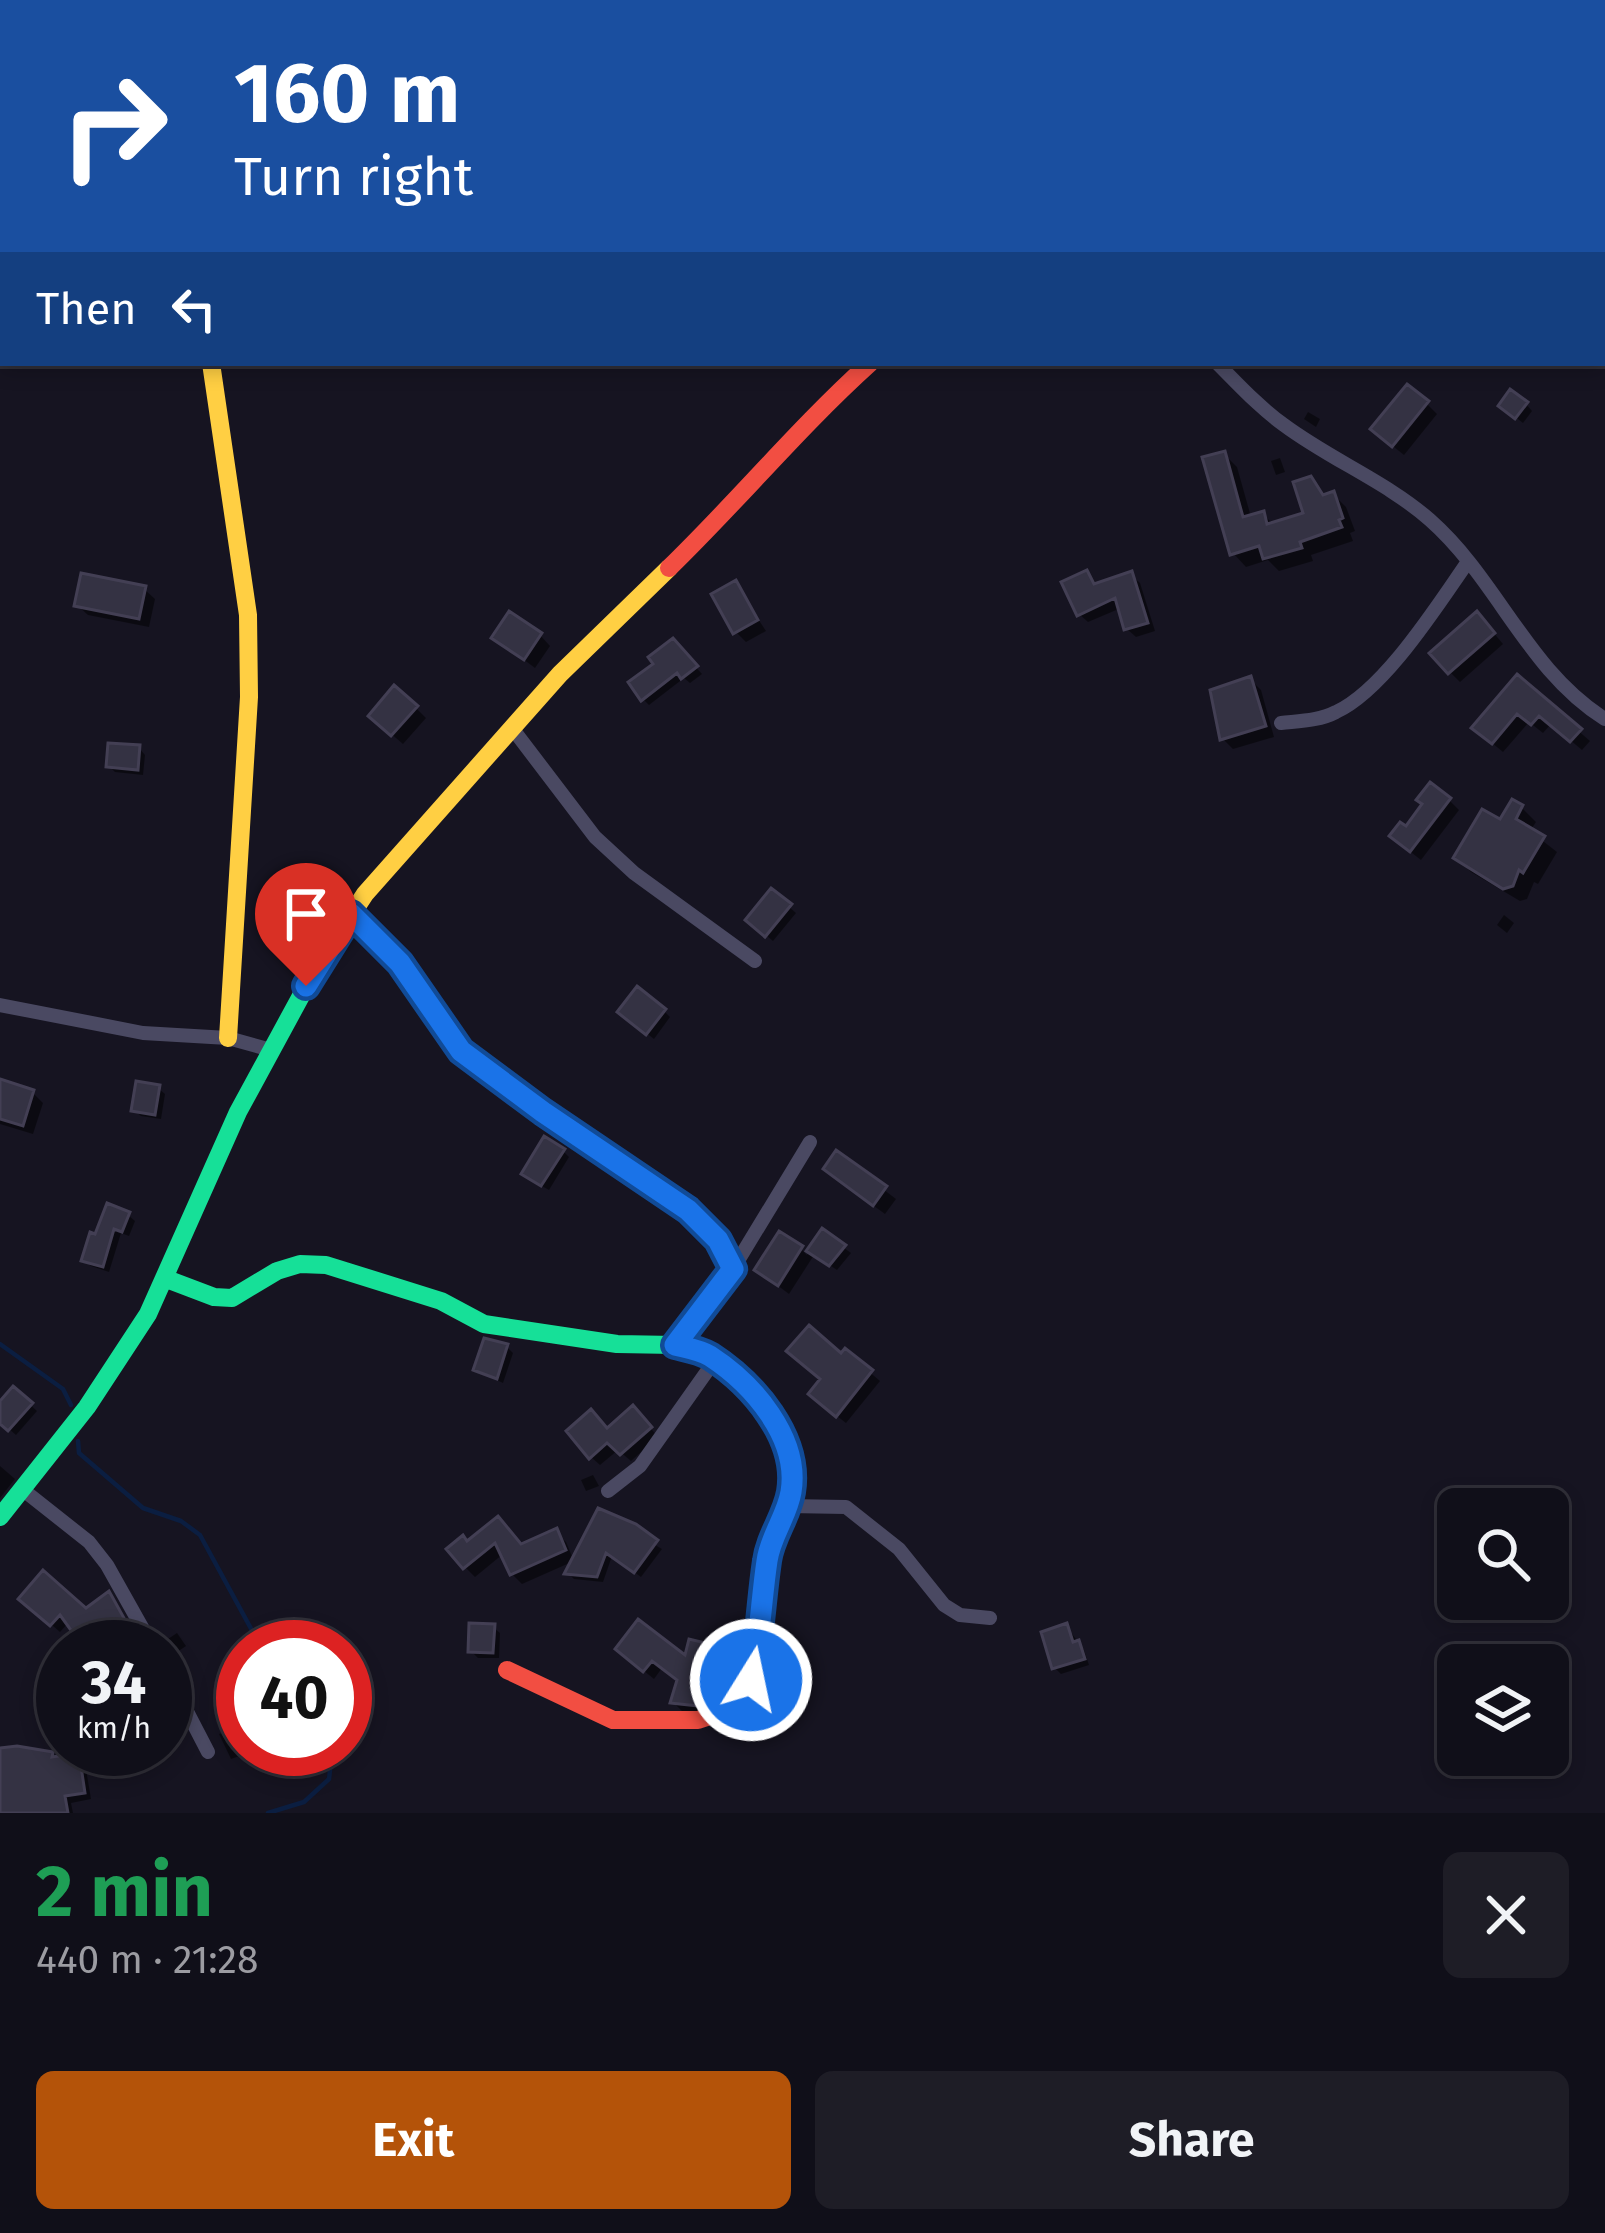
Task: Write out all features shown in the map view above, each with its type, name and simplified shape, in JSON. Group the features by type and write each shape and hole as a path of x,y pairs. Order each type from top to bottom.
{"street":[{"path":"211,366 248,636 250,697 228,1038"},
{"path":"0,1517 120,1361 271,1050 351,914 560,674 867,366"},
{"path":"1220,366 1286,426 1417,509 1468,563 1523,641 1576,701 1605,719"},
{"path":"1280,723 1338,712 1358,698 1395,661 1468,563"},
{"path":"512,728 595,837 634,873 755,961"},
{"path":"351,914 400,963 461,1051 688,1210 718,1240 733,1269"},
{"path":"0,1005 143,1033 228,1038 271,1050"},
{"path":"675,1345 733,1269 810,1142"},
{"path":"164,1278 214,1298 232,1298 277,1271 300,1264 326,1265 441,1301 484,1324 597,1342 675,1345 706,1353 776,1423 788,1448 792,1487 768,1554 751,1680 718,1713 698,1720 613,1720 507,1670"},
{"path":"608,1491 640,1466 715,1360"},
{"path":"22,1489 89,1542 138,1620"},
{"path":"788,1506 846,1507 899,1549 944,1605 961,1615 990,1618"},
{"path":"192,1721 208,1752"}],"building":[{"path":"1407,384 1429,401 1392,447 1370,429"},
{"path":"1510,389 1528,402 1515,419 1498,406"},
{"path":"1225,451 1243,517 1264,511 1267,524 1303,513 1293,482 1311,476 1323,495 1334,491 1342,527 1300,542 1302,548 1263,559 1259,546 1230,555 1202,457"},
{"path":"1087,570 1094,584 1132,571 1148,623 1124,630 1115,598 1077,616 1061,582"},
{"path":"81,573 146,586 139,619 74,606"},
{"path":"736,580 758,620 733,634 711,594"},
{"path":"509,611 542,633 524,660 491,638"},
{"path":"1477,611 1495,633 1448,674 1429,653"},
{"path":"673,638 698,666 681,679 677,673 641,701 628,682 653,664 648,657"},
{"path":"1517,674 1582,729 1570,742 1539,716 1531,725 1517,714 1492,744 1471,728"},
{"path":"1251,676 1266,726 1220,740 1210,690"},
{"path":"394,685 418,706 391,736 368,716"},
{"path":"108,743 140,745 138,770 106,767"},
{"path":"1430,782 1451,798 1410,852 1389,836 1400,822 1406,826 1422,804 1416,800"},
{"path":"1512,799 1523,805 1516,819 1545,836 1513,886 1503,889 1453,858 1482,809 1500,819"},
{"path":"771,888 792,904 765,937 745,920"},
{"path":"637,986 666,1009 646,1035 617,1012"},
{"path":"0,1079 34,1090 23,1126 0,1119"},
{"path":"136,1081 160,1085 155,1115 131,1111"},
{"path":"544,1136 565,1149 541,1186 521,1174"},
{"path":"836,1150 887,1186 873,1206 823,1169"},
{"path":"107,1203 130,1212 122,1232 114,1229 103,1267 81,1261 90,1232 95,1234"},
{"path":"822,1228 846,1245 829,1266 806,1251"},
{"path":"779,1231 803,1246 778,1286 754,1270"},
{"path":"809,1325 841,1353 845,1348 873,1370 836,1417 808,1394 820,1379 786,1351"},
{"path":"484,1338 508,1344 497,1379 473,1370"},
{"path":"13,1386 33,1403 8,1431 0,1424 0,1401"},
{"path":"633,1405 652,1427 620,1455 607,1443 589,1459 566,1431 591,1409 607,1428"},
{"path":"598,1508 636,1524 658,1540 634,1573 606,1553 597,1577 564,1574"},
{"path":"498,1516 521,1544 557,1528 566,1550 510,1575 495,1543 463,1569 446,1549 463,1535 467,1541"},
{"path":"43,1570 86,1608 109,1591 125,1620 64,1620 60,1615 43,1620 18,1599"},
{"path":"638,1619 685,1655 689,1639 743,1652 738,1675 714,1671 699,1706 670,1703 677,1680 652,1661 643,1672 615,1649"},
{"path":"469,1623 495,1624 493,1653 468,1652"},
{"path":"1067,1623 1085,1659 1052,1669 1041,1632"},
{"path":"0,1748 36,1749 36,1776 82,1776 85,1793 65,1796 68,1813 0,1813"}],"waterway":[{"path":"0,1344 63,1389 71,1405"},
{"path":"78,1441 79,1453 143,1508 181,1521 200,1535 246,1620"},
{"path":"268,1813 304,1802 329,1776"}],"traffic: fast":[{"path":"0,1517 87,1407 148,1314 238,1112 314,972"},
{"path":"164,1278 214,1297 232,1298 277,1271 300,1264 326,1265 441,1301 484,1324 617,1344 675,1345 706,1353 747,1388 776,1423 788,1448 792,1487 768,1554 759,1644 749,1683"}],"traffic: slow":[{"path":"211,366 248,615 249,697 228,1038"},
{"path":"314,972 365,894 560,674 669,568"}],"traffic: jam":[{"path":"669,568 867,366"},
{"path":"507,1670 613,1720 698,1720 719,1713 749,1683"}],"route":[{"path":"306,986 351,914 400,963 461,1051 688,1210 718,1240 733,1269 675,1345 706,1353 722,1365 776,1423 788,1448 792,1487 768,1554 751,1680"}]}
